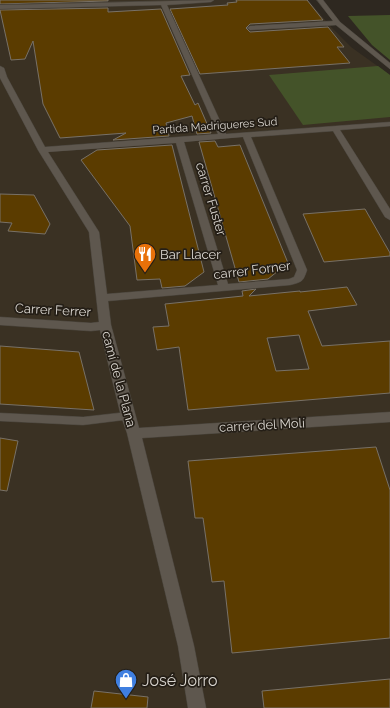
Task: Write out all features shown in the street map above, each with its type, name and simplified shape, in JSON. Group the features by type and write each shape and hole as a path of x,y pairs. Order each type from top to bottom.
{"street":[{"path":"1,7 100,2 163,3 211,0"},
{"path":"320,0 338,22 390,67"},
{"path":"163,3 223,137"},
{"path":"250,28 338,22"},
{"name":"camí de la Plana","path":"0,68 3,77 42,150 94,232 105,325 128,416 134,433 186,646 197,708"},
{"name":"Partida Madrigueres Sud","path":"42,150 390,124"},
{"path":"335,128 390,216"},
{"name":"carrer Forner","path":"102,298 290,282 299,279 302,270 246,135"},
{"name":"carrer Fuster","path":"180,140 224,288"},
{"name":"Carrer Ferrer","path":"0,322 91,327 105,325"},
{"name":"carrer del Molí","path":"134,433 390,417"}],"lane":[{"path":"0,417 83,421 128,416"}],"shaded area":[{"path":"0,0 308,0 351,47 390,75 390,708 0,708"}],"green space":[{"path":"390,15 390,60 372,45 348,16"},
{"path":"378,66 390,75 390,117 303,125 269,75"}],"building":[{"path":"0,0 108,0 108,1 0,4"},
{"path":"236,0 307,0 323,20 250,24 246,28 250,32 328,27 344,47 337,47 350,63 200,74 170,9 228,5 227,3 237,2"},
{"path":"108,8 108,12 161,9 190,75 181,76 195,105 198,103 211,133 197,134 192,116 166,123 169,136 113,140 126,133 60,138 43,104 33,41 25,59 11,60 0,10"},
{"path":"215,141 218,147 240,145 288,263 268,279 239,282 199,142"},
{"path":"172,145 204,272 185,286 162,288 160,279 137,280 130,226 81,160 97,150"},
{"path":"0,194 34,195 50,224 45,234 8,231 12,223 0,222"},
{"path":"365,209 390,253 390,256 324,262 303,214"},
{"path":"347,287 357,305 308,311 322,346 390,341 390,393 188,410 179,347 157,350 153,327 169,326 165,304 243,296 242,291 256,289 249,296","holes":["299,335 309,369 276,371 267,338"]},
{"path":"0,346 79,352 94,410 0,404"},
{"path":"0,438 18,441 7,491 0,490"},
{"path":"376,447 390,490 390,638 232,653 224,581 212,582 203,518 195,518 188,461"},
{"path":"390,679 390,708 264,708 262,691"},
{"name":"José Jorro","path":"94,691 148,697 147,708 91,708"}],"place":[{"name":"Bar Llacer","path":"145,274"},
{"name":"José Jorro","path":"126,700"}]}
